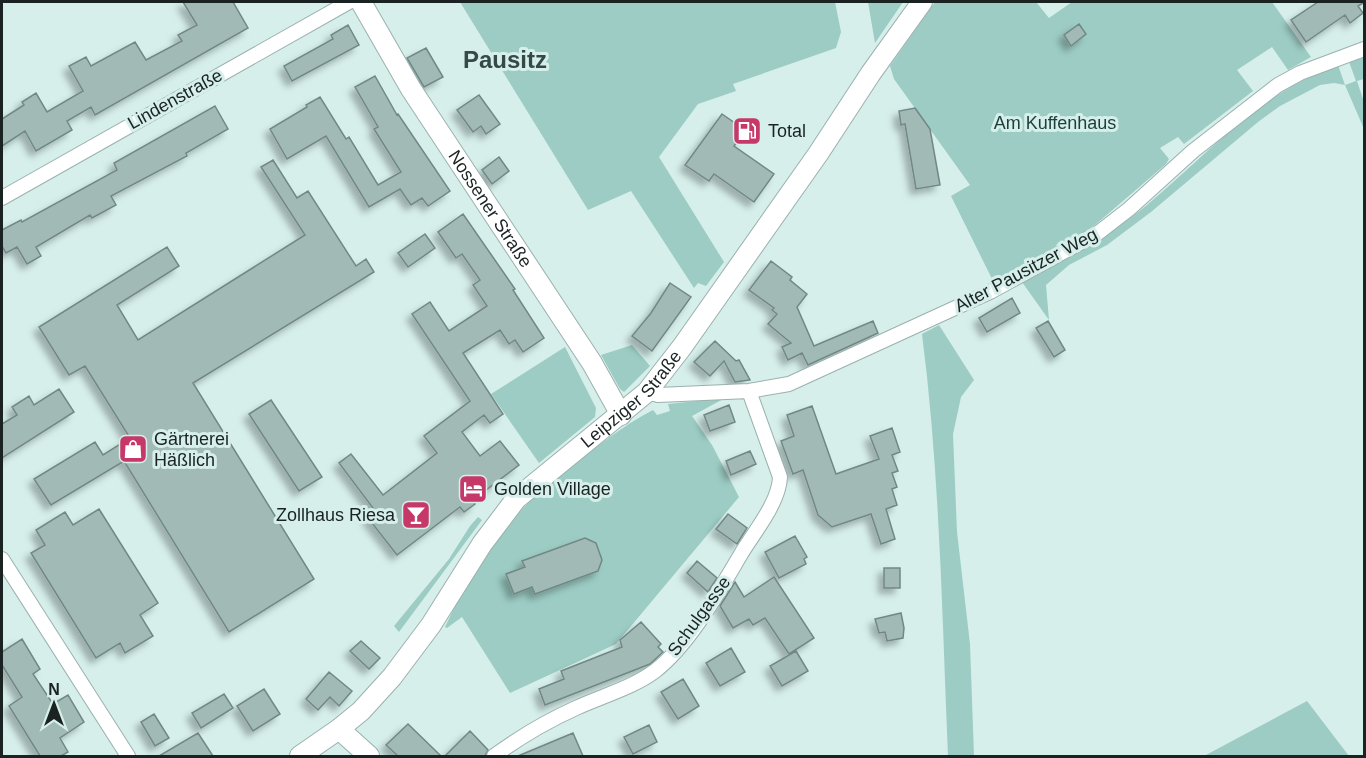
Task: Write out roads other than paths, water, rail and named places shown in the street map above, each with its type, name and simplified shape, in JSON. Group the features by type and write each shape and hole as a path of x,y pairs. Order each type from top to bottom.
{"street":[{"name":"Lindenstraße","path":"2,198 349,2"},
{"name":"Nossener Straße","path":"361,2 411,89 576,339 621,415"},
{"name":"Leipziger Straße","path":"300,756 339,729 379,692 419,641 482,544 516,499 621,415 646,392 682,348 922,2"},
{"name":"Alter Pausitzer Weg","path":"646,392 658,395 749,391 789,384 909,331 1065,253 1098,233 1129,209 1192,151 1278,85 1300,73 1365,49"},
{"name":"Schulgasse","path":"494,756 523,735 576,708 638,682 656,670 687,637 759,527 780,483 780,477 749,391"},
{"path":"2,559 128,756"},
{"path":"339,729 369,756"}],"place":[{"name":"Total","path":"747,131"},
{"name":"Gärtnerei Häßlich","path":"133,449"},
{"name":"Golden Village","path":"473,489"},
{"name":"Zollhaus Riesa","path":"416,515"}],"district":[{"name":"Pausitz","path":"505,59"}],"park label":[{"name":"Am Kuffenhaus","path":"1055,123"}]}
